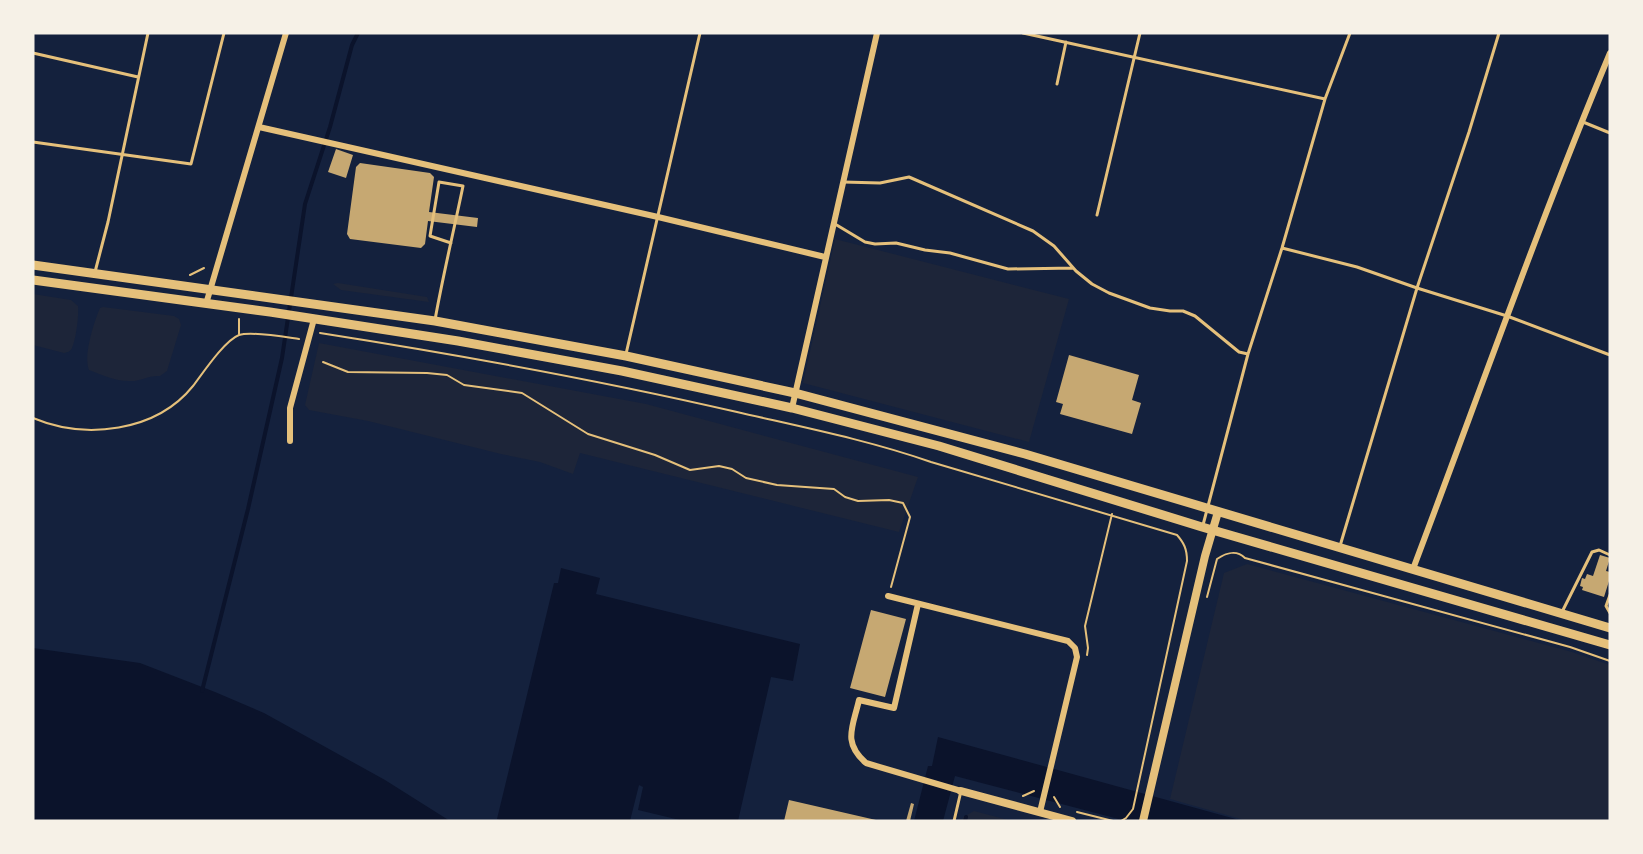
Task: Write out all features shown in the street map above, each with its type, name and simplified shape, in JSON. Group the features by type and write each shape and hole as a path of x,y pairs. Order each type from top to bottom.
{"highway":[{"path":"33,265 435,321 626,356 795,393 1025,454 1609,626"},
{"path":"33,280 270,312 458,341 610,369 792,408 939,446 1202,527 1610,645"}],"street":[{"path":"206,304 286,33"},
{"path":"792,408 877,33"},
{"path":"1413,569 1507,316 1610,52"},
{"path":"259,127 825,257"},
{"path":"290,441 290,408 312,332 309,318"},
{"path":"1143,821 1213,530 1213,511"},
{"path":"888,596 1068,641 1075,648 1077,657 1040,812"},
{"path":"918,604 894,708 859,700 850,741 855,754 866,762 925,781 1072,821"}],"lane":[{"path":"94,273 108,222 148,33"},
{"path":"33,142 191,164 224,33"},
{"path":"626,356 700,33"},
{"path":"1023,33 1325,99"},
{"path":"1097,214 1140,33"},
{"path":"1202,527 1213,511 1248,354 1282,248 1325,99 1350,33"},
{"path":"1340,547 1417,288 1499,33"},
{"path":"1057,84 1066,42"},
{"path":"33,53 138,77"},
{"path":"1581,122 1610,133"},
{"path":"843,182 880,183 909,177 1034,231 1054,246 1073,268 1092,284 1109,293 1150,308 1170,312 1183,311 1195,316 1239,352 1248,354"},
{"path":"435,321 463,186 439,182 430,236 451,243"},
{"path":"833,223 865,242 875,244 896,243 950,253 1008,268 1073,268"},
{"path":"1282,248 1357,267 1507,316 1610,355"},
{"path":"1562,614 1592,552 1599,550 1610,555"},
{"path":"1610,595 1606,606 1610,613"},
{"path":"954,821 958,790"}],"path":[{"path":"239,319 239,336"},
{"path":"33,417 45,423 81,430 121,428 162,411 183,395 218,352 239,336 299,339 312,332 409,347 643,390 902,452 1177,535 1184,543 1187,561 1133,809 1122,820"},
{"path":"323,362 348,372 447,375 464,385 522,393 577,429 655,455 690,470 719,466 732,469 746,478 777,485 834,489 845,497 858,501 889,500 903,503 910,517 888,596"},
{"path":"1086,659 1088,648 1085,626 1112,514"},
{"path":"1217,559 1231,552 1240,553 1245,558 1610,661"},
{"path":"1054,797 1062,808"},
{"path":"1072,811 1113,821"}],"shaded area":[{"path":"835,239 1069,299 1029,442 803,383"},
{"path":"333,284 427,297 429,302 341,290"},
{"path":"33,294 71,300 78,306 76,333 70,351 64,353 33,345"},
{"path":"100,308 174,316 179,319 181,325 167,371 160,376 126,381 89,370 87,356 90,339"},
{"path":"319,343 646,404 918,477 899,532 580,453 573,474 540,462 368,421 309,410 305,405"},
{"path":"1247,564 1572,652 1610,665 1610,821 1248,821 1170,799 1224,573"},
{"path":"561,568 600,578 596,594 800,644 793,681 771,677 738,821 684,821 638,810 643,787 639,785 630,821 502,821 497,819 554,583 558,583"},
{"path":"33,648 140,663 215,692 264,713 385,780 450,821 33,821"},
{"path":"938,737 1243,821 1126,821 955,776 943,821 914,821 928,766 932,766"},
{"path":"974,811 1012,821 962,821 963,817"}],"building":[{"path":"336,149 353,155 346,178 328,172"},
{"path":"360,163 430,173 434,177 429,212 478,218 477,227 428,221 425,244 421,248 350,239 347,234 356,167"},
{"path":"1069,355 1139,375 1132,400 1141,403 1132,434 1060,414 1063,404 1056,402"},
{"path":"1600,555 1610,558 1606,571 1610,572 1610,578 1604,597 1582,590 1583,587 1580,586 1582,578 1585,579 1587,574 1593,576"},
{"path":"871,610 906,619 885,697 850,688"},
{"path":"789,800 876,820 876,821 784,821"},
{"path":"911,803 914,804 910,821 906,821"}],"waterway":[{"path":"202,691 248,509 282,358 305,204 330,127 352,45 358,33"},
{"path":"965,821 966,817"}]}
